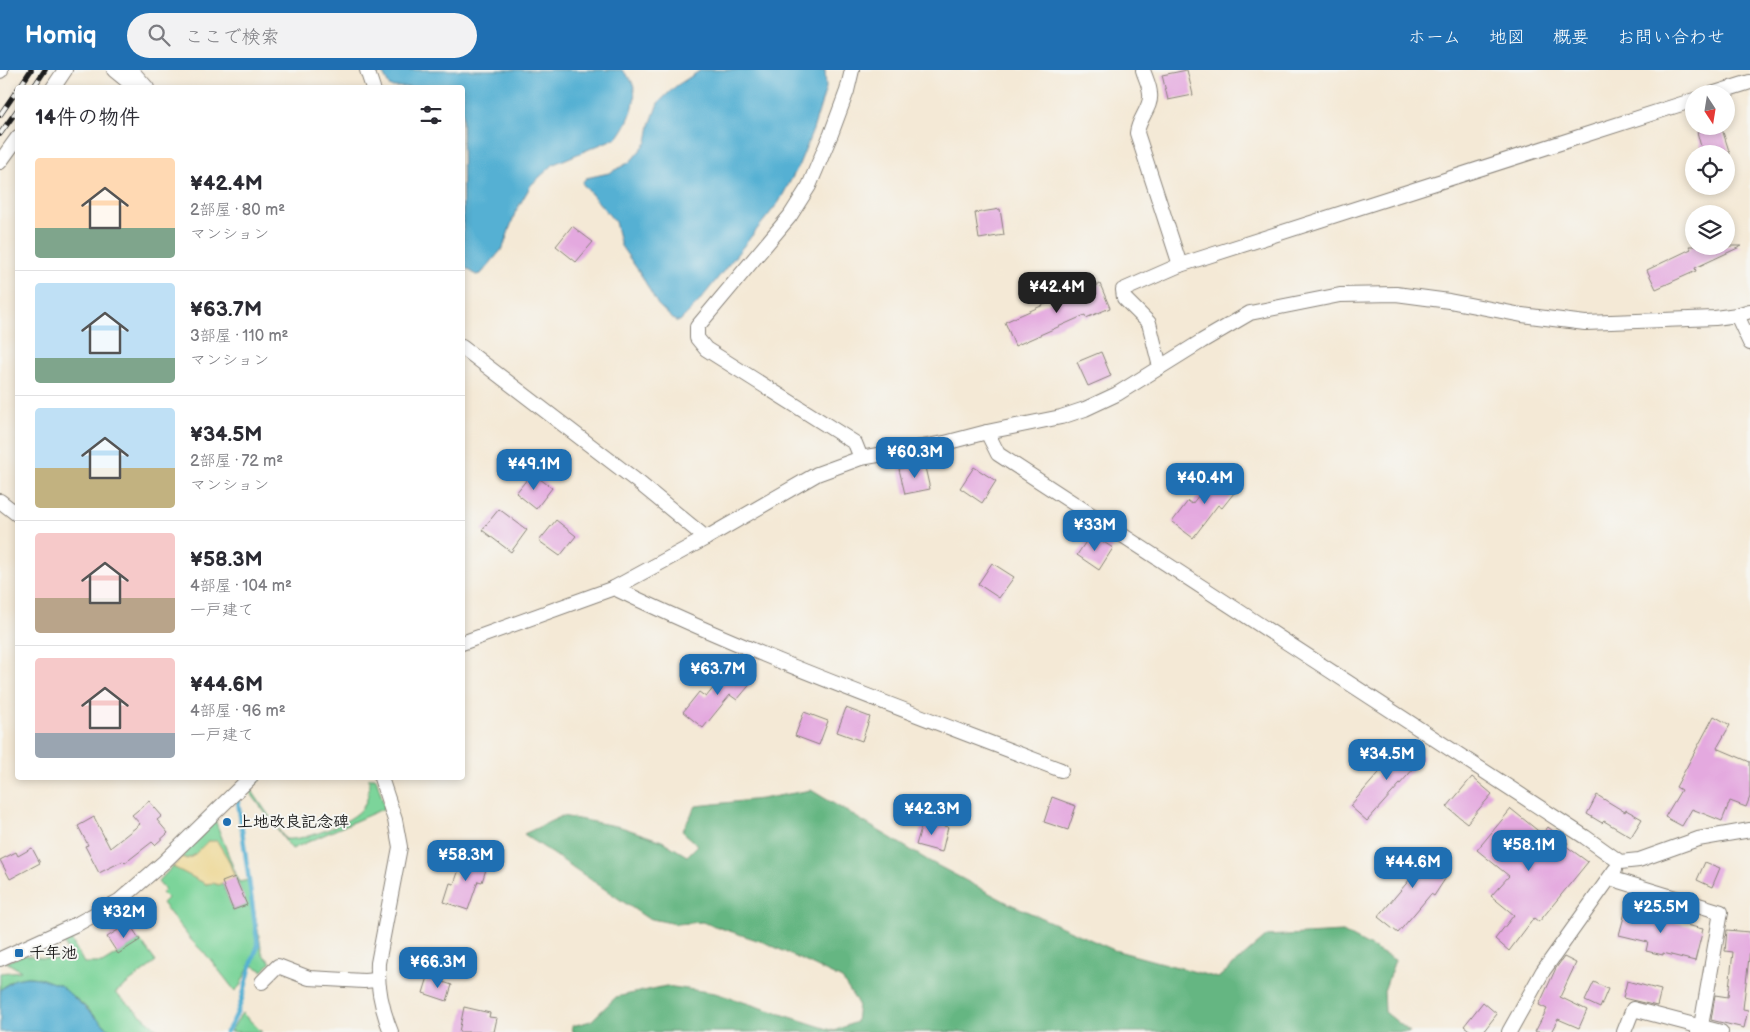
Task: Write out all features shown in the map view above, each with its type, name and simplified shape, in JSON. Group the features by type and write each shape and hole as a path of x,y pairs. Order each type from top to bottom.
{"street":[{"path":"54,85 65,70"},
{"path":"114,70 132,85"},
{"path":"131,70 144,85"},
{"path":"368,70 372,85"},
{"path":"852,70 847,91 809,186 790,216 697,327 697,338 706,349 855,443 861,458"},
{"path":"1142,70 1150,94 1150,101 1137,126 1137,132 1180,265"},
{"path":"1735,87 1750,82"},
{"path":"1160,367 1149,323 1124,298 1122,290 1180,265 1685,103"},
{"path":"0,162 15,141"},
{"path":"465,642 614,588 817,474 861,458 945,443 986,432 1061,417 1085,409 1117,394 1250,313 1340,296 1396,294 1449,301 1522,315 1586,323 1715,318 1743,313 1750,343"},
{"path":"465,349 638,482 706,538"},
{"path":"986,432 998,454 1585,837 1620,862 1639,860 1698,839 1750,830"},
{"path":"0,501 15,513"},
{"path":"614,588 696,626 1061,770"},
{"path":"0,959 79,923 119,902 164,862 248,780"},
{"path":"382,780 395,820 400,847 378,963 377,980 382,1005 391,1032"},
{"path":"1509,1032 1543,971 1620,862"},
{"path":"1610,878 1721,912 1700,1029"},
{"path":"262,982 278,966 309,978 377,980"},
{"path":"1624,1032 1633,1008 1700,1029 1721,1032"}],"green space":[{"path":"260,780 250,788 285,839 303,837 325,831 354,816 360,811 367,800 369,780 377,780 385,808 292,849 247,788"},
{"path":"811,790 929,861 1008,903 1114,950 1218,978 1267,936 1343,932 1395,960 1384,991 1385,1012 1410,1032 573,1032 572,1026 591,1021 616,997 666,986 715,993 834,1031 856,1022 858,1004 842,979 766,943 702,922 676,924 647,918 524,834 562,816 621,827 662,841 687,856 698,845 682,831 696,806 761,799"},
{"path":"215,820 239,882 249,880 262,952 271,962 263,971 250,964 240,986 235,991 162,903 167,898 162,893 165,890 158,882 173,866 206,884 222,882 233,910 246,905 228,859 199,850 187,859 182,857"},
{"path":"68,934 84,963 102,963 140,940 156,962 115,993 161,1032 112,1032 80,1002 56,985 43,979 30,977 16,979 0,990 0,973 21,971 6,962 24,955 55,960 68,951 61,937"},
{"path":"242,1013 262,1032 230,1032"}],"sand":[{"path":"208,841 217,841 228,859 235,877 218,885 213,883 206,884 173,867 182,857 187,859 193,856"}],"water":[{"path":"381,70 622,70 632,82 635,96 632,111 618,137 554,164 531,185 515,213 503,248 481,274 476,275 465,267 465,85 389,85"},
{"path":"701,70 825,70 826,88 813,130 798,167 779,202 697,304 680,321 675,321 658,305 640,273 621,246 615,222 582,183 586,178 609,173 630,162 647,142 650,125 658,103 676,86"},
{"name":"千年池","path":"38,978 60,985 112,1032 0,1032 0,990 15,979"}],"building":[{"path":"1187,70 1193,95 1168,100 1162,75"},
{"path":"1698,135 1724,135 1727,145 1701,145"},
{"path":"1000,209 1004,235 979,239 975,213"},
{"path":"572,226 593,242 576,262 556,246"},
{"path":"1685,252 1685,255 1723,255 1695,268 1696,271 1656,289 1647,270"},
{"path":"1100,284 1110,308 1086,318 1085,315 1015,346 1005,322 1066,295 1067,297"},
{"path":"1101,352 1111,376 1088,386 1077,362"},
{"path":"924,463 930,489 905,494 899,469"},
{"path":"974,467 996,481 982,503 960,488"},
{"path":"1217,472 1238,488 1222,508 1218,505 1193,538 1172,522 1188,501 1192,504"},
{"path":"532,473 552,488 536,509 516,493"},
{"path":"499,509 527,530 511,552 482,530"},
{"path":"556,520 576,536 560,556 539,541"},
{"path":"1091,534 1113,548 1099,570 1077,555"},
{"path":"992,563 1014,577 999,598 978,584"},
{"path":"733,664 753,681 737,700 730,695 703,728 683,712 699,692 706,697"},
{"path":"846,708 870,717 862,741 837,732"},
{"path":"804,712 828,721 819,745 795,736"},
{"path":"1714,716 1730,725 1717,748 1750,762 1750,797 1746,807 1730,801 1722,821 1692,809 1682,826 1665,817 1681,790 1676,787"},
{"path":"1406,742 1424,757 1367,821 1350,806"},
{"path":"1472,777 1492,794 1467,823 1447,807"},
{"path":"1597,795 1625,812 1626,810 1642,819 1631,837 1604,821 1602,823 1587,814"},
{"path":"1052,797 1076,806 1068,830 1044,822"},
{"path":"149,801 162,816 157,820 168,833 155,845 152,842 125,863 123,861 99,873 85,846 88,845 78,826 94,817 110,848 140,824 132,815"},
{"path":"1511,809 1542,834 1548,827 1568,843 1566,846 1588,862 1539,922 1534,918 1509,951 1495,939 1514,915 1491,896 1509,876 1477,850"},
{"path":"923,821 948,827 942,852 916,845"},
{"path":"1411,847 1449,873 1434,896 1431,894 1398,933 1378,917 1411,878 1395,864"},
{"path":"32,848 40,863 10,879 0,860 16,852 18,856"},
{"path":"464,855 488,863 482,882 478,881 468,910 444,902 450,883 454,884"},
{"path":"1705,862 1720,868 1712,887 1697,880"},
{"path":"235,877 247,905 233,910 222,882"},
{"path":"1628,902 1645,906 1643,915 1703,929 1695,961 1646,951 1648,942 1619,935"},
{"path":"129,923 140,940 118,954 107,937"},
{"path":"1727,930 1750,932 1750,949 1743,1009 1748,1010 1744,1028 1711,1020 1715,995 1728,997 1733,952 1725,951"},
{"path":"1564,957 1576,963 1560,997 1587,1010 1579,1028 1558,1019 1551,1032 1535,1032 1547,1009 1539,1005 1556,968"},
{"path":"428,977 452,985 447,1001 423,993"},
{"path":"1627,981 1661,990 1657,1006 1623,998"},
{"path":"1594,982 1608,989 1600,1008 1585,1001"},
{"path":"1483,1002 1497,1014 1483,1032 1472,1032 1464,1026"},
{"path":"464,1007 490,1013 489,1017 497,1018 494,1032 459,1032"}],"waterway":[{"path":"226,1032 241,1002 258,946 238,801"}],"railway":[{"path":"21,85 31,70"},
{"path":"35,85 45,70"},
{"path":"0,115 15,93"},
{"path":"0,134 15,113"}],"place":[{"name":"上地改良記念碑","path":"227,822"},
{"name":"千年池","path":"19,953"}]}
